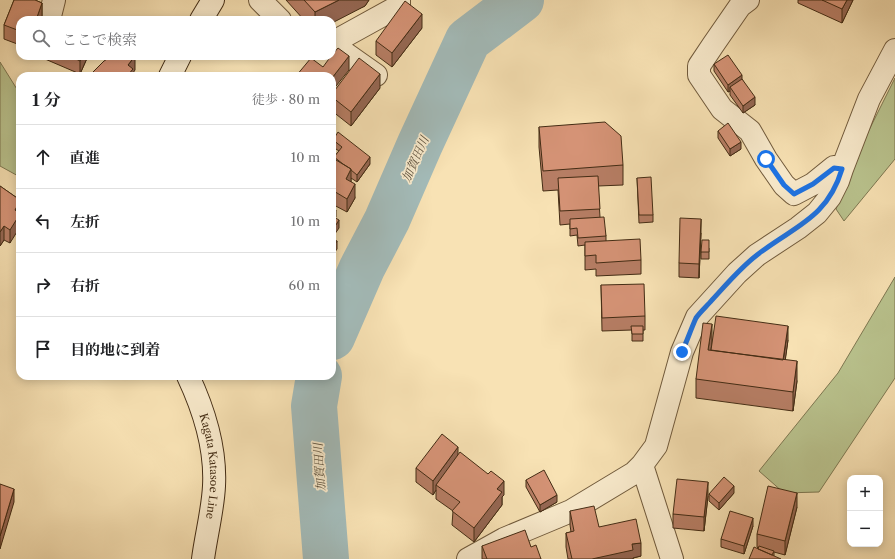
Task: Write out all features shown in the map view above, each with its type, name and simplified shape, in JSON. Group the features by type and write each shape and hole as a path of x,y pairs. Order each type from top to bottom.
{"street":[{"path":"50,16 54,0"},
{"path":"203,16 213,0"},
{"path":"260,0 276,16"},
{"path":"336,42 399,6 399,0"},
{"path":"748,0 740,6 699,66 699,75 722,109 750,131 766,159 784,185 794,194 813,184 834,168 842,169"},
{"path":"336,47 376,75"},
{"path":"468,559 504,539 571,511 634,472 642,465 656,446 682,352 697,317 737,273 757,255 798,228 817,213 830,197 838,181 869,99 895,50"},
{"path":"172,72 178,60"},
{"name":"Kagata Katasoe Line","path":"191,380 210,434 214,464 214,487 203,559"},
{"path":"642,465 672,559"}],"green space":[{"path":"0,62 16,88 16,175 0,166"},
{"path":"895,78 895,159 844,221 836,209 864,140"},
{"path":"895,277 895,378 819,492 784,493 759,471 838,373"}],"building":[{"path":"14,0 35,0 42,3 37,16 16,16 16,30 4,25"},
{"path":"304,0 339,0 315,12"},
{"path":"822,0 847,0 842,9"},
{"path":"405,1 422,14 392,53 376,41"},
{"path":"338,48 349,56 336,73 299,72 309,60 314,60 323,67 328,60 336,60 336,50"},
{"path":"728,55 742,75 728,85 714,64"},
{"path":"359,58 380,74 351,112 336,100 336,89"},
{"path":"132,60 128,65 133,69 130,72 93,72 104,61"},
{"path":"742,79 755,97 743,106 730,87"},
{"path":"605,122 621,136 623,165 543,171 539,127"},
{"path":"728,123 741,142 730,149 718,131"},
{"path":"338,132 370,157 357,175 336,159 336,154 342,147 336,142 336,135"},
{"path":"336,160 351,169 346,179 355,184 347,199 336,192"},
{"path":"598,176 600,209 560,211 558,178"},
{"path":"651,177 653,215 639,215 637,178"},
{"path":"0,186 16,197 16,220 10,230 4,226 0,232"},
{"path":"604,217 606,236 578,238 577,228 570,229 570,219"},
{"path":"680,218 701,219 699,264 679,263"},
{"path":"640,239 641,260 596,263 596,255 585,256 585,242"},
{"path":"702,240 709,240 709,252 701,252"},
{"path":"644,284 645,316 602,318 601,285"},
{"path":"716,316 788,326 783,360 711,350"},
{"path":"703,323 712,324 708,350 797,361 793,392 696,379"},
{"path":"631,326 643,326 643,334 632,334"},
{"path":"442,434 458,447 433,481 416,468"},
{"path":"460,452 488,474 491,471 504,481 497,489 502,492 474,528 452,511 460,502 436,485"},
{"path":"544,470 557,495 540,505 526,480"},
{"path":"724,477 734,486 719,503 709,494"},
{"path":"677,479 708,482 704,517 673,514"},
{"path":"0,484 14,489 0,536"},
{"path":"768,486 797,493 785,541 757,534"},
{"path":"594,506 599,527 636,519 641,543 632,544 633,550 592,559 572,559 566,533 574,531 570,511"},
{"path":"730,511 753,518 744,546 721,539"},
{"path":"525,530 531,547 536,545 541,559 487,559 482,546"},
{"path":"759,546 774,551 772,555 758,549"},
{"path":"754,547 781,559 749,559"}],"waterway":[{"name":"加賀田川","path":"336,328 362,268 387,220 468,40 521,0"},
{"name":"加賀田川","path":"318,380 314,406 326,559"}],"route":[{"path":"682,352 697,317 737,273 757,255 798,228 817,213 830,197 842,169 834,168 813,184 794,194 784,185 766,159"}]}
